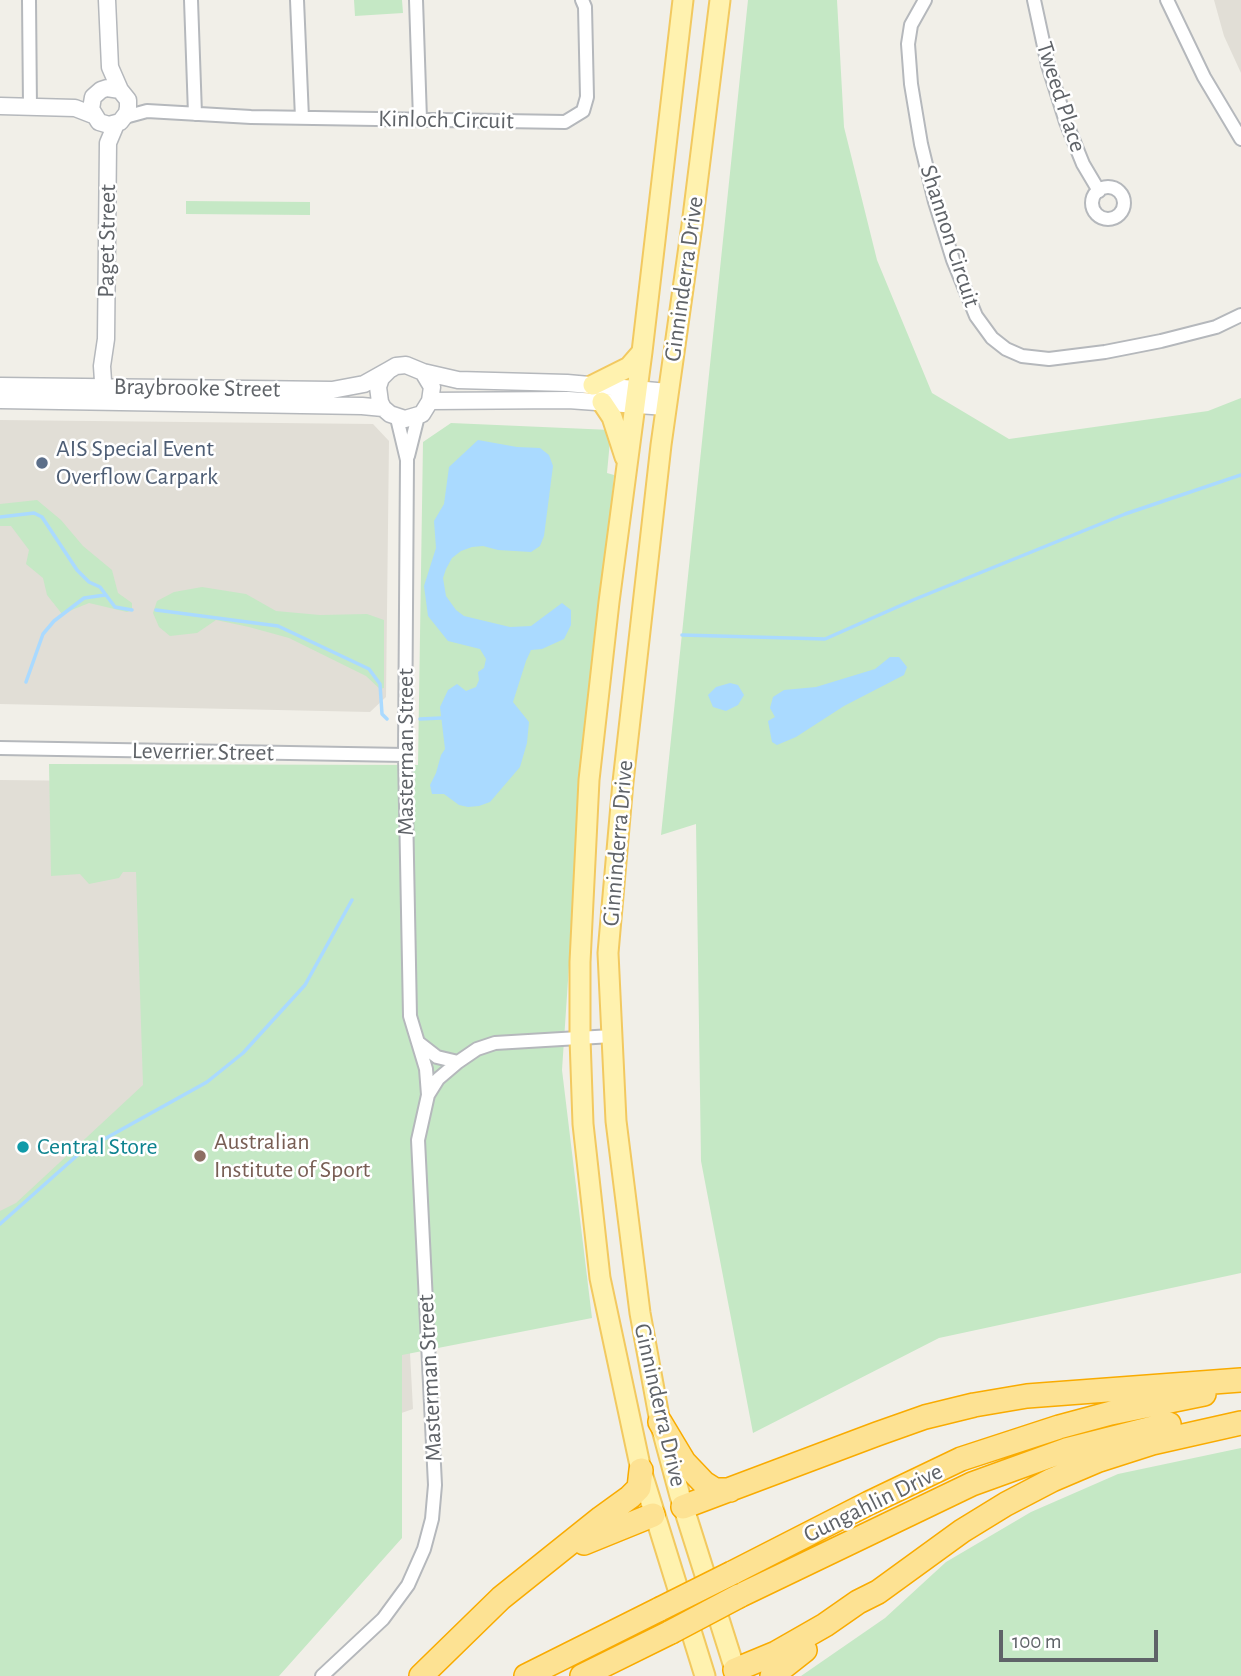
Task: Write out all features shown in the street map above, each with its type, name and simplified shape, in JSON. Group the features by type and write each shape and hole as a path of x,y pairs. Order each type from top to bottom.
{"highway":[{"path":"683,1507 877,1434 974,1405 1027,1396 1241,1380"},
{"name":"Gungahlin Drive","path":"526,1676 869,1503 961,1460 1059,1427 1111,1413 1188,1397 1241,1390"},
{"name":"Gungahlin Drive","path":"582,1676 926,1505 1020,1465 1116,1436 1241,1412"},
{"path":"660,1422 684,1462 704,1483 715,1490 730,1490"},
{"path":"732,1674 797,1642 878,1592 962,1531 1052,1480 1099,1460 1152,1443 1241,1423"},
{"path":"421,1676 501,1598 630,1497 639,1488 641,1470"},
{"path":"546,1562 602,1534 653,1515"},
{"path":"772,1676 808,1647 861,1611 878,1592"}],"main road":[{"name":"Ginninderra Drive","path":"683,0 589,780 580,962 580,1038 583,1124 600,1278 641,1470 705,1676"},
{"name":"Ginninderra Drive","path":"720,0 667,399 622,782 608,953 616,1121 635,1284 660,1422 732,1674"},
{"path":"627,465 612,416 598,394 642,352"},
{"path":"653,1515 683,1507"}],"street":[{"path":"29,0 30,107"},
{"path":"0,106 75,108 108,119 128,107 110,67 107,0"},
{"path":"191,0 195,114"},
{"path":"297,0 302,118"},
{"path":"416,0 420,120"},
{"name":"Kinloch Circuit","path":"108,119 147,111 302,118 565,122 583,111 587,97 585,7 582,0"},
{"name":"Shannon Circuit","path":"925,0 911,25 908,44 920,144 953,260 976,316 992,338 1006,349 1022,356 1049,359 1161,341 1216,327 1241,315"},
{"name":"Tweed Place","path":"1034,0 1048,65 1063,112 1083,164 1099,191"},
{"path":"1167,0 1204,77 1241,139"},
{"path":"108,119 91,109 110,67"},
{"path":"75,108 107,88 124,95"},
{"name":"Kinloch Circuit","path":"124,95 147,111"},
{"name":"Paget Street","path":"106,392 110,366 106,339 108,119"},
{"path":"423,372 432,387 430,401 425,410 418,416 405,419 390,413 380,401 378,387 381,378 389,370 406,365 458,380 667,399"},
{"name":"Braybrooke Street","path":"0,400 106,392 332,390 364,384 389,370"},
{"name":"Braybrooke Street","path":"0,386 362,406 390,413"},
{"path":"430,401 528,400 598,394"},
{"name":"Masterman Street","path":"390,413 407,460"},
{"name":"Masterman Street","path":"322,1676 383,1619 408,1585 424,1549 432,1519 435,1485 418,1140 428,1095 426,1069 410,1016 405,755 407,460 418,416"},
{"name":"Leverrier Street","path":"0,748 405,755"},
{"path":"428,1095 438,1079 458,1062 477,1049 495,1043 612,1037"},
{"path":"419,1043 437,1056 458,1062"}],"shaded area":[{"path":"1214,0 1241,0 1241,73 1224,36"},
{"path":"0,420 373,424 389,441 386,697 370,712 0,704"},
{"name":"Australian Institute of Sport","path":"0,780 369,784 386,904 413,1409 239,1469 0,1579"}],"green space":[{"path":"354,0 402,0 403,13 355,16"},
{"path":"748,0 837,0 844,127 877,260 932,393 1009,439 1208,411 1241,398 1241,1273 939,1338 753,1433 701,1161 696,824 661,835"},
{"path":"186,201 310,202 310,215 186,214"},
{"path":"451,423 611,430 607,473 614,475 602,617 582,771 562,1070 592,1318 402,1355 402,1538 279,1676 0,1676 0,1211 16,1203 143,1085 136,872 123,872 119,878 89,884 80,874 51,876 49,764 418,765 423,442"},
{"path":"37,500 61,520 83,546 112,570 118,593 132,603 132,610 127,612 89,603 62,614 47,595 43,578 26,564 29,550 11,526 0,526 0,504"},
{"path":"202,587 246,594 276,611 320,615 367,614 384,620 384,688 380,689 366,676 289,638 249,627 216,620 197,633 170,636 159,627 153,613 157,601 174,592"},
{"path":"1241,1448 1241,1676 801,1676 885,1618 946,1562 1031,1512 1118,1474"}],"water":[{"path":"478,440 540,448 549,455 553,466 544,536 540,546 531,552 498,550 483,546 461,551 452,558 443,578 446,596 464,616 510,627 531,626 562,603 571,610 571,625 564,639 542,649 531,650 526,661 513,702 529,722 527,743 520,767 490,802 468,807 459,805 444,794 432,794 430,785 445,749 440,707 448,690 457,684 466,691 476,687 478,672 484,668 486,659 480,649 448,641 428,616 424,586 436,548 434,521 444,504 449,467"},
{"path":"890,657 899,657 907,667 904,675 844,706 796,737 777,745 772,742 768,721 775,717 770,708 773,697 784,690 816,687 875,669"},
{"path":"730,683 738,685 744,695 738,705 726,711 713,707 708,695 716,687"}],"waterway":[{"path":"682,635 825,639 913,600 1125,514 1241,475"},
{"path":"0,517 34,513 42,517 77,570 89,582 100,587 115,607 132,610"},
{"path":"26,682 43,634 54,621 84,598 105,595"},
{"path":"156,610 278,626 369,669 380,684 382,714 387,719"},
{"path":"420,719 441,718"},
{"path":"0,1224 81,1152 207,1082 243,1053 305,985 352,900"}],"place":[{"name":"AIS Special Event Overflow Carpark","path":"42,463"},
{"name":"Central Store","path":"23,1147"},
{"name":"Australian Institute of Sport","path":"200,1156"}]}
